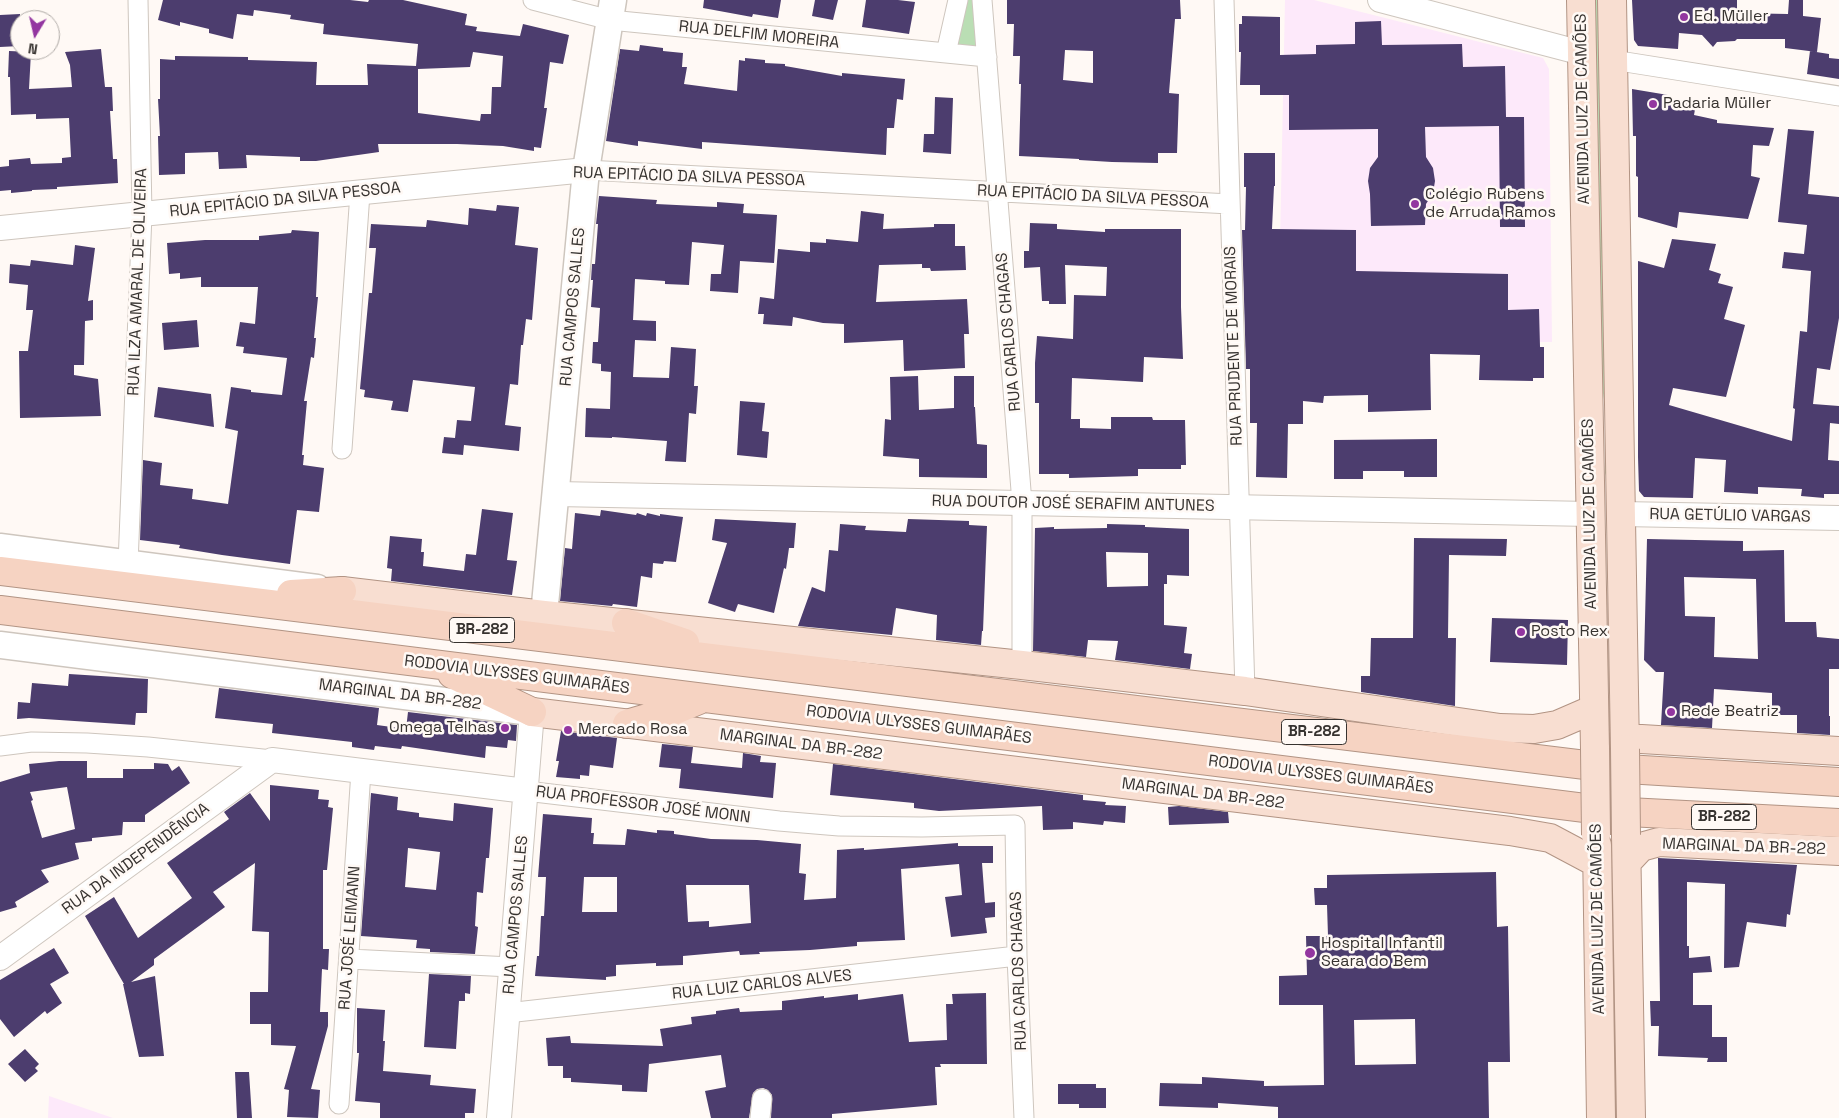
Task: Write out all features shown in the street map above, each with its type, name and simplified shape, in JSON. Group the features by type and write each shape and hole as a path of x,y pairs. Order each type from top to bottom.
{"highway":[{"name":"BR-282","path":"0,571 1610,768 1839,782"},
{"path":"226,599 342,591"},
{"name":"RODOVIA ULYSSES GUIMARÃES","path":"0,610 1609,811 1839,823"},
{"path":"626,623 738,661"},
{"path":"430,664 532,712"},
{"path":"627,724 675,710 704,698"}],"main road":[{"name":"AVENIDA LUIZ DE CAMÕES","path":"1581,0 1602,1118"},
{"name":"AVENIDA LUIZ DE CAMÕES","path":"1612,0 1631,1118"},
{"name":"RUA CAMPOS SALLES","path":"544,615 586,170 612,10"},
{"path":"1590,514 1621,514"},
{"path":"0,548 544,615 1022,665 1245,692 1500,728 1534,729 1557,725 1594,709"},
{"name":"MARGINAL DA BR-282","path":"0,645 627,724 1510,831 1550,838 1597,863"},
{"path":"1625,743 1839,751"},
{"name":"MARGINAL DA BR-282","path":"1627,862 1641,847 1659,842 1839,851"}],"street":[{"name":"RUA ILZA AMARAL DE OLIVEIRA","path":"128,564 142,214 138,0"},
{"name":"RUA DELFIM MOREIRA","path":"533,0 986,57"},
{"path":"946,53 958,0"},
{"name":"RUA CARLOS CHAGAS","path":"982,0 1022,503 1022,665"},
{"name":"RUA PRUDENTE DE MORAIS","path":"1224,0 1245,692"},
{"path":"1380,0 1582,52"},
{"path":"1613,60 1839,96"},
{"name":"RUA EPITÁCIO DA SILVA PESSOA","path":"0,228 586,170 1230,204"},
{"path":"342,449 360,193"},
{"name":"RUA DOUTOR JOSÉ SERAFIM ANTUNES","path":"556,494 1590,514"},
{"name":"RUA GETÚLIO VARGAS","path":"1621,514 1839,518"},
{"name":"RUA CAMPOS SALLES","path":"499,1118 532,712"},
{"path":"0,746 32,742 86,743 148,747 272,760"},
{"name":"RUA PROFESSOR JOSÉ MONN","path":"272,760 769,820 839,826 1015,825"},
{"name":"RUA DA INDEPENDÊNCIA","path":"0,958 272,760"},
{"name":"RUA JOSÉ LEIMANN","path":"339,1104 361,771"},
{"name":"RUA CARLOS CHAGAS","path":"1015,825 1017,956 1024,1118"},
{"name":"RUA LUIZ CARLOS ALVES","path":"507,1013 1017,956"},
{"path":"349,959 511,967"},
{"path":"760,1118 762,1099"}],"shaded area":[{"name":"Colégio Rubens de Arruda Ramos","path":"1285,0 1314,0 1543,58 1549,69 1552,342 1278,340"},
{"path":"49,1096 113,1118 48,1118"}],"green space":[{"path":"958,0 982,0 987,57 946,53"},
{"path":"1593,0 1604,0 1608,480 1605,473 1606,413 1598,360"}],"building":[{"path":"163,0 350,0 368,2 369,0 403,0 467,14 465,25 477,27 476,31 520,36 523,24 569,35 563,64 550,62 544,108 547,108 541,148 534,147 534,151 503,146 378,144 379,152 316,161 300,161 300,157 246,155 247,168 219,169 218,152 185,153 185,174 159,175 158,136 160,136 158,99 160,99 160,59 175,60 175,56 248,57 248,60 317,62 316,85 368,85 367,64 416,66 418,44 323,34 324,24 290,19 291,15 254,10 253,16 237,14 233,39 209,33 209,29 180,22 180,26 158,20","holes":["473,52 503,56 501,87 492,87 491,114 481,114 480,121 418,113 418,69 470,67"]},
{"path":"704,0 781,0 778,18 753,14 752,17 703,8"},
{"path":"815,0 838,0 833,20 812,16"},
{"path":"866,0 915,2 909,34 862,27"},
{"path":"1007,0 1180,0 1181,19 1175,19 1169,93 1179,94 1177,153 1158,153 1158,163 1019,156 1020,56 1013,56 1014,24 1007,24","holes":["1065,50 1093,51 1093,83 1063,80"]},
{"name":"Ed. Müller","path":"1632,0 1737,0 1737,13 1788,14 1789,0 1803,0 1803,16 1821,18 1817,52 1785,48 1785,39 1737,39 1735,41 1717,42 1713,47 1702,35 1679,33 1678,49 1638,46 1634,40"},
{"path":"10,14 10,46 0,47 0,15"},
{"path":"1242,16 1280,17 1280,55 1316,54 1316,45 1355,44 1355,22 1381,21 1382,45 1462,44 1463,67 1505,66 1506,117 1524,117 1525,227 1500,227 1499,126 1425,127 1426,157 1433,168 1435,181 1433,193 1426,204 1425,225 1371,226 1368,181 1370,168 1378,157 1378,129 1289,130 1289,95 1260,95 1260,85 1240,85 1241,52 1239,52 1239,24 1242,24"},
{"path":"640,45 663,48 663,51 683,53 682,67 687,67 684,84 737,91 739,60 745,61 745,58 765,60 765,63 785,64 785,66 842,76 842,73 905,79 903,100 897,99 894,128 887,128 886,155 702,142 702,149 638,141 638,146 606,141 620,49 639,51"},
{"path":"101,49 105,87 112,87 113,111 110,111 113,159 117,159 118,183 57,187 57,189 11,193 11,190 0,191 0,167 9,166 9,160 30,158 31,164 62,163 62,158 71,157 69,118 36,119 36,114 11,115 10,77 8,77 9,51 10,60 31,60 29,89 72,87 70,65 65,52"},
{"path":"1810,51 1829,54 1829,58 1839,59 1839,79 1807,74"},
{"path":"1632,89 1668,95 1667,99 1696,104 1694,115 1717,120 1717,123 1774,128 1769,146 1753,145 1751,176 1760,178 1748,219 1679,212 1677,228 1638,217 1638,177 1636,176 1636,136 1633,136"},
{"path":"935,97 953,98 951,154 923,152 924,134 934,134"},
{"path":"1788,129 1814,131 1808,194 1839,197 1839,318 1830,370 1817,368 1813,404 1839,406 1839,424 1830,423 1828,460 1839,461 1839,494 1824,494 1824,498 1801,496 1802,489 1758,487 1758,494 1724,492 1726,460 1695,458 1693,498 1644,497 1639,491 1638,457 1638,261 1664,268 1672,239 1716,244 1709,270 1721,274 1718,283 1733,287 1724,319 1745,325 1726,397 1673,388 1669,405 1792,441 1800,331 1807,332 1811,271 1782,268 1784,252 1804,254 1807,225 1778,222"},
{"path":"1244,153 1275,153 1272,229 1356,230 1356,271 1508,274 1508,310 1539,309 1540,347 1544,347 1544,378 1533,378 1533,381 1479,380 1480,355 1430,354 1431,410 1368,412 1368,395 1324,396 1323,403 1303,401 1303,424 1288,424 1287,478 1256,477 1257,423 1250,423 1250,369 1246,369 1242,230 1245,230 1246,187 1244,187"},
{"path":"599,196 657,200 656,204 717,207 717,202 744,204 743,213 777,215 774,263 740,261 738,293 710,291 711,274 721,274 724,245 692,242 689,285 665,284 665,281 635,279 633,320 656,321 656,341 635,340 633,377 669,378 671,347 696,349 694,386 698,386 696,414 689,413 686,462 665,461 667,441 585,437 586,408 610,409 611,372 601,371 601,364 592,363 593,342 598,342 600,308 591,307 592,264 595,264"},
{"path":"497,205 519,207 515,245 538,248 532,320 526,319 523,345 521,345 518,385 510,384 505,425 521,427 519,451 464,445 463,455 442,453 444,437 455,438 457,420 471,421 475,387 413,380 408,412 391,410 393,401 364,397 365,390 360,389 369,293 372,293 376,248 369,248 371,224 426,227 427,220 468,225 469,208 496,211"},
{"path":"861,211 884,214 883,229 934,227 934,224 955,224 955,246 965,246 966,270 931,271 930,268 922,268 922,264 879,265 876,302 967,299 969,334 964,334 965,368 904,371 903,340 844,343 844,324 823,323 793,317 792,326 763,324 764,314 758,314 760,297 774,299 778,249 810,252 810,242 826,243 826,239 858,242"},
{"path":"1030,223 1057,224 1057,229 1105,232 1105,229 1181,229 1183,359 1144,357 1143,382 1072,378 1071,419 1080,419 1080,428 1111,429 1111,417 1152,417 1153,420 1185,420 1186,465 1181,465 1181,469 1138,469 1138,476 1069,478 1069,474 1039,474 1039,403 1035,403 1037,336 1073,339 1074,295 1106,296 1107,267 1065,265 1066,304 1049,304 1049,301 1042,301 1040,267 1024,268 1024,251 1029,251"},
{"path":"292,230 319,232 316,297 318,297 314,338 316,338 314,358 311,357 304,401 307,401 302,455 304,455 303,465 324,468 319,512 297,510 290,564 222,555 179,548 180,545 140,540 143,460 162,463 160,485 193,489 192,499 228,504 238,431 225,428 231,387 251,390 251,392 282,395 287,358 243,353 244,347 236,346 240,322 255,324 258,287 201,287 201,277 180,279 180,273 169,274 167,243 205,240 259,240 259,236 291,233"},
{"path":"75,245 95,248 88,301 93,300 93,320 85,321 84,365 74,365 74,375 98,379 101,416 20,418 19,351 28,351 33,310 26,310 28,285 9,283 10,264 30,266 31,260 73,265"},
{"path":"197,320 199,347 164,350 162,323"},
{"path":"918,376 919,410 954,408 954,376 974,376 977,444 987,445 987,478 919,477 919,459 883,456 885,419 891,420 890,377"},
{"path":"158,387 211,394 214,427 154,417"},
{"path":"740,401 765,403 762,431 769,432 767,458 737,455"},
{"path":"1437,439 1437,477 1404,477 1404,471 1363,471 1363,479 1334,479 1334,440"},
{"path":"482,509 513,513 507,560 517,561 512,595 391,581 392,569 387,568 390,536 422,539 421,552 424,552 423,566 464,571 466,554 476,555"},
{"path":"601,510 636,515 637,513 646,516 647,513 660,516 660,514 683,517 676,562 664,561 663,564 653,563 652,578 641,576 637,607 560,601 565,548 572,549 575,513 600,516"},
{"path":"715,519 796,523 794,548 789,548 786,569 784,568 774,613 738,604 735,612 708,603 727,543 712,540"},
{"path":"908,519 969,521 969,525 987,526 981,645 936,640 937,615 896,608 892,635 798,626 812,587 825,592 829,550 838,551 840,524 866,526 865,530 906,532"},
{"path":"1107,524 1189,529 1189,576 1167,575 1167,584 1164,584 1164,625 1187,627 1184,653 1192,654 1190,669 1115,660 1118,641 1088,640 1086,657 1033,651 1035,528 1107,528","holes":["1106,552 1148,553 1148,586 1107,587"]},
{"path":"1414,538 1507,539 1506,556 1449,555 1448,638 1456,638 1455,706 1361,692 1361,676 1370,676 1371,638 1413,638"},
{"path":"1647,539 1743,541 1743,551 1784,550 1785,622 1816,622 1817,637 1839,639 1839,669 1829,669 1830,735 1797,733 1797,715 1772,715 1772,693 1714,689 1712,728 1661,725 1664,672 1656,672 1644,660","holes":["1684,577 1756,579 1758,659 1714,657 1715,617 1685,616"]},
{"path":"1492,618 1568,620 1567,665 1490,662"},
{"path":"69,674 148,679 147,713 136,713 135,725 29,718 17,719 18,702 30,703 32,683 68,686"},
{"path":"219,688 379,708 377,725 406,729 408,712 517,725 516,741 508,740 507,748 486,746 485,758 402,746 401,749 375,746 374,750 352,747 352,742 272,733 273,724 215,718"},
{"path":"561,731 617,738 613,768 590,765 589,776 580,775 580,779 556,777 559,761 556,761"},
{"path":"662,744 693,747 691,763 742,768 743,753 761,756 760,762 776,763 773,798 679,788 681,769 659,767"},
{"path":"87,761 87,778 123,778 123,769 154,769 154,763 168,764 172,771 179,766 190,783 145,815 145,822 123,822 122,835 92,838 92,841 75,843 79,859 41,870 49,882 15,902 17,907 0,912 0,782 30,773 29,764","holes":["67,787 75,829 42,838 30,792"]},
{"path":"833,764 1083,795 1083,800 1106,802 1105,805 1126,806 1125,823 1104,821 1103,825 1073,822 1073,829 1043,830 1042,806 939,811 914,808 914,803 830,795"},
{"path":"270,785 319,790 318,799 329,800 328,807 333,808 327,870 323,870 323,949 329,949 328,970 322,969 320,1012 328,1012 328,1026 311,1089 320,1090 318,1118 287,1117 289,1090 284,1089 296,1046 271,1045 271,1024 250,1024 250,992 268,992 269,932 252,931 255,863 213,892 225,907 154,959 154,965 131,982 155,976 164,1056 139,1057 124,984 85,916 114,897 138,938 192,898 167,863 229,819 224,812 250,793 270,821"},
{"path":"371,793 398,797 397,810 419,813 419,817 453,821 454,803 493,808 489,858 486,858 483,893 477,892 475,926 478,927 475,954 430,952 430,949 416,948 417,940 361,936","holes":["408,848 440,852 436,890 405,887"]},
{"path":"1179,806 1228,812 1229,823 1169,825 1168,807"},
{"path":"543,814 592,818 591,833 594,833 593,844 625,845 627,829 657,833 657,830 674,831 674,834 711,839 757,840 801,844 799,873 806,874 804,900 836,898 837,850 864,848 864,850 958,843 958,846 993,846 993,863 982,863 985,903 995,902 995,917 985,918 987,933 951,937 945,897 962,895 959,864 901,869 905,940 857,942 857,946 759,952 760,954 740,955 739,951 683,956 683,965 656,966 656,963 616,965 616,976 606,977 606,980 535,976 537,956 539,956 541,916 544,916 546,877 538,877","holes":["584,877 617,877 617,912 582,912","686,885 749,885 751,923 709,927 709,921 688,922"]},
{"path":"1658,858 1797,865 1790,915 1787,914 1786,927 1747,922 1739,967 1724,968 1725,884 1687,882 1687,946 1689,946 1689,958 1710,956 1712,972 1693,973 1693,1005 1712,1005 1712,1037 1727,1037 1727,1062 1707,1062 1708,1058 1658,1056 1659,1026 1651,1026 1650,1001 1660,1001"},
{"path":"1496,872 1497,927 1508,926 1510,1062 1488,1062 1489,1118 1278,1118 1278,1107 1218,1103 1218,1108 1159,1106 1160,1083 1202,1084 1202,1077 1264,1081 1264,1086 1324,1085 1323,1005 1279,1005 1279,976 1307,975 1306,936 1328,936 1327,905 1315,905 1314,888 1327,888 1327,875","holes":["1415,1019 1416,1064 1355,1065 1354,1020"]},
{"path":"54,948 69,973 50,984 62,1003 47,1014 45,1011 14,1037 0,1019 0,980"},
{"path":"429,974 471,976 470,994 465,993 465,1001 459,1001 456,1049 424,1047"},
{"path":"986,993 987,1064 940,1064 941,1067 935,1067 937,1105 832,1114 832,1118 771,1118 772,1095 763,1088 757,1089 753,1093 749,1118 711,1118 705,1091 726,1087 721,1055 649,1064 647,1092 622,1091 622,1085 571,1082 571,1078 563,1078 563,1066 548,1066 546,1038 570,1036 571,1043 663,1046 660,1029 692,1024 691,1017 716,1014 716,1011 739,1008 740,1012 782,1010 782,1001 824,996 824,998 858,994 858,1000 903,994 909,1042 947,1040 946,1004 953,1004 952,994"},
{"path":"357,1008 385,1010 383,1071 431,1075 430,1085 476,1089 474,1113 465,1113 465,1118 380,1118 380,1103 355,1101 359,1053 357,1053"},
{"path":"25,1049 39,1064 35,1068 38,1071 25,1082 8,1064"},
{"path":"235,1072 249,1072 252,1118 237,1118"},
{"path":"1058,1084 1096,1084 1096,1088 1106,1088 1106,1108 1079,1108 1079,1104 1058,1104"}],"place":[{"name":"Ed. Müller","path":"1684,17"},
{"name":"Padaria Müller","path":"1653,104"},
{"name":"Colégio Rubens de Arruda Ramos","path":"1415,204"},
{"name":"Posto Rex","path":"1521,632"},
{"name":"Rede Beatriz","path":"1671,712"},
{"name":"Omega Telhas","path":"505,728"},
{"name":"Mercado Rosa","path":"568,730"},
{"name":"Hospital Infantil Seara do Bem","path":"1310,953"}]}
